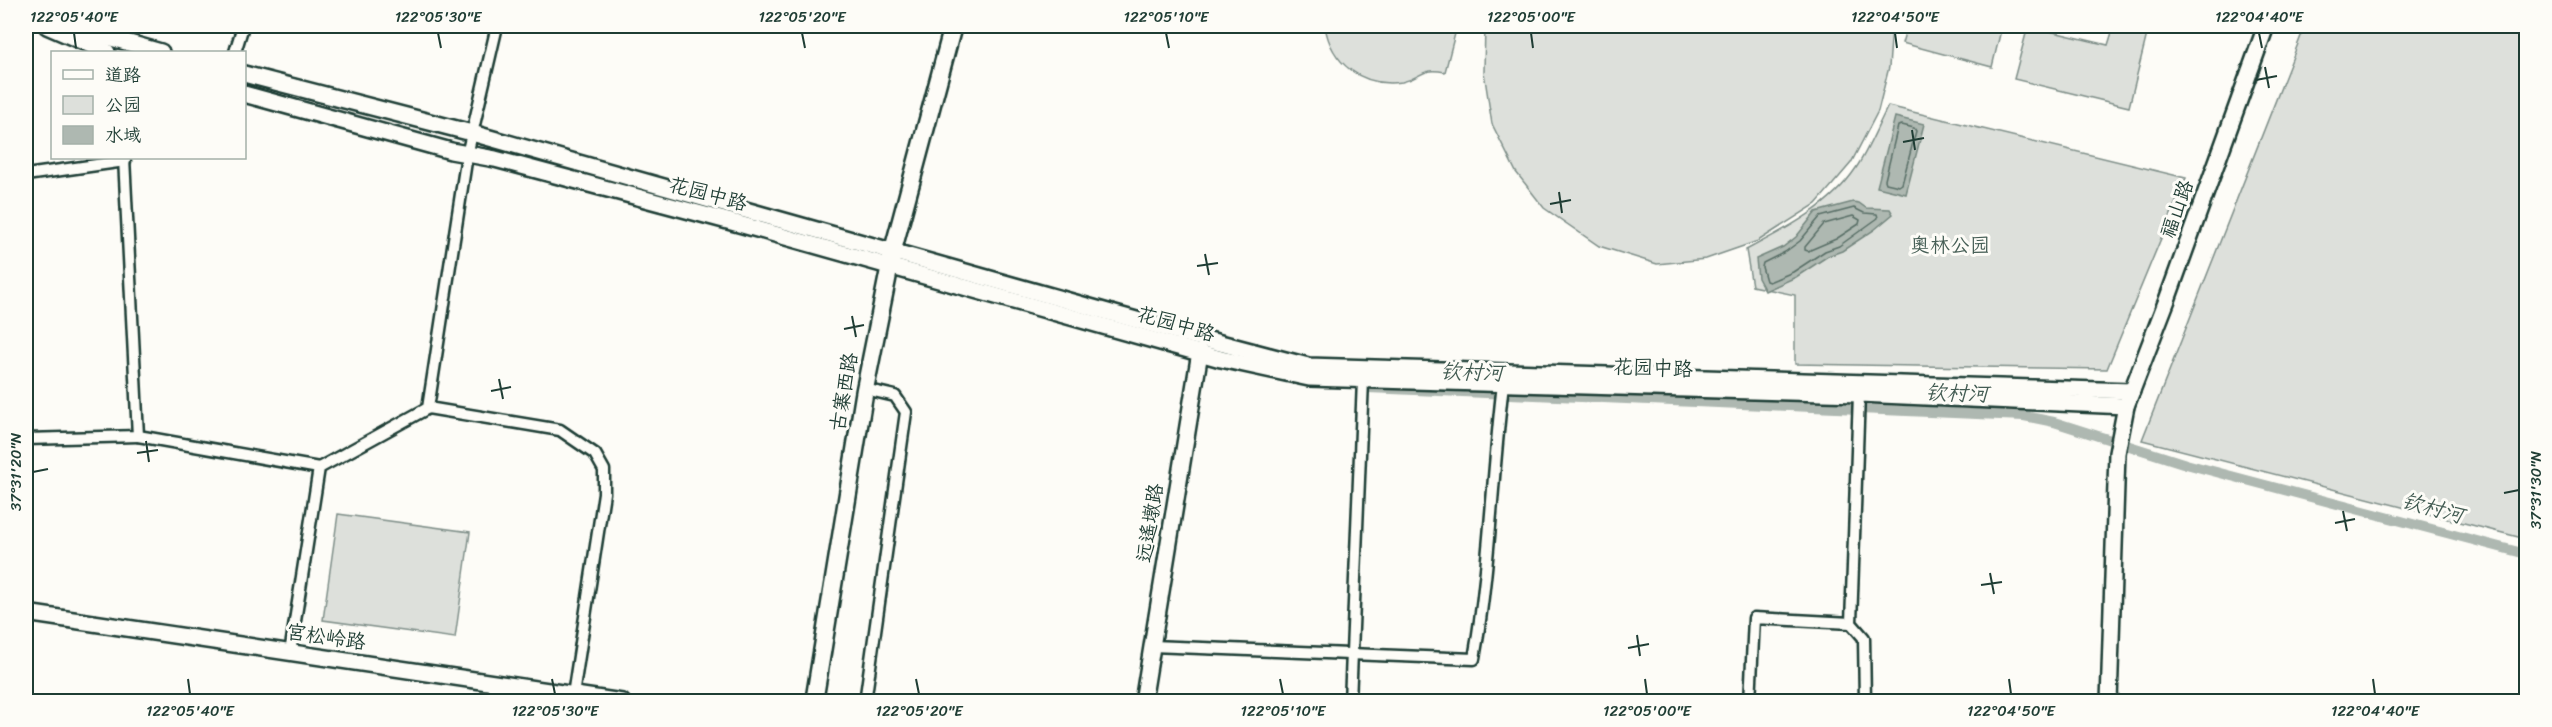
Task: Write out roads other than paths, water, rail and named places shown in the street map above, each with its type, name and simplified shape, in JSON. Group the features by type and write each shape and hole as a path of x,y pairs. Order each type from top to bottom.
{"main road":[{"path":"47,26 105,51"},
{"path":"69,26 157,51"},
{"name":"古寨西路","path":"814,702 865,389 891,259 953,26"},
{"name":"福山路","path":"2109,702 2117,453 2126,406 2167,300 2266,26"},
{"path":"246,75 472,133 891,259 1308,366 2132,391"},
{"name":"花园中路","path":"246,95 467,154 891,259 1200,352 1309,378 1502,390 2126,406"},
{"name":"远遥墩路","path":"1143,702 1200,352"},
{"name":"宫松岭路","path":"26,613 621,702"},
{"path":"26,623 552,702"}],"street":[{"path":"235,51 243,26"},
{"path":"428,408 467,154 497,26"},
{"path":"26,175 125,159 138,436"},
{"path":"1350,702 1363,380"},
{"path":"864,702 906,412 895,396 865,389"},
{"path":"1152,646 1351,652 1474,659 1484,599 1493,471 1502,390"},
{"path":"1859,399 1851,623 1864,638 1865,702"},
{"path":"26,439 138,436 319,468 428,408 560,430 595,454 604,470 604,493 573,695"},
{"path":"290,653 319,468"},
{"path":"1750,702 1754,618 1851,623"}],"water":[{"path":"1895,117 1924,124 1906,194 1877,187"},
{"path":"1853,202 1866,208 1890,209 1893,214 1842,251 1828,256 1796,277 1765,291 1758,278 1756,259 1783,247 1796,237 1816,212"}],"waterway":[{"name":"钦村河","path":"1368,388 2024,416 2054,422 2186,464 2526,554"}],"park label":[{"name":"奥林公园","path":"1950,245"}]}
